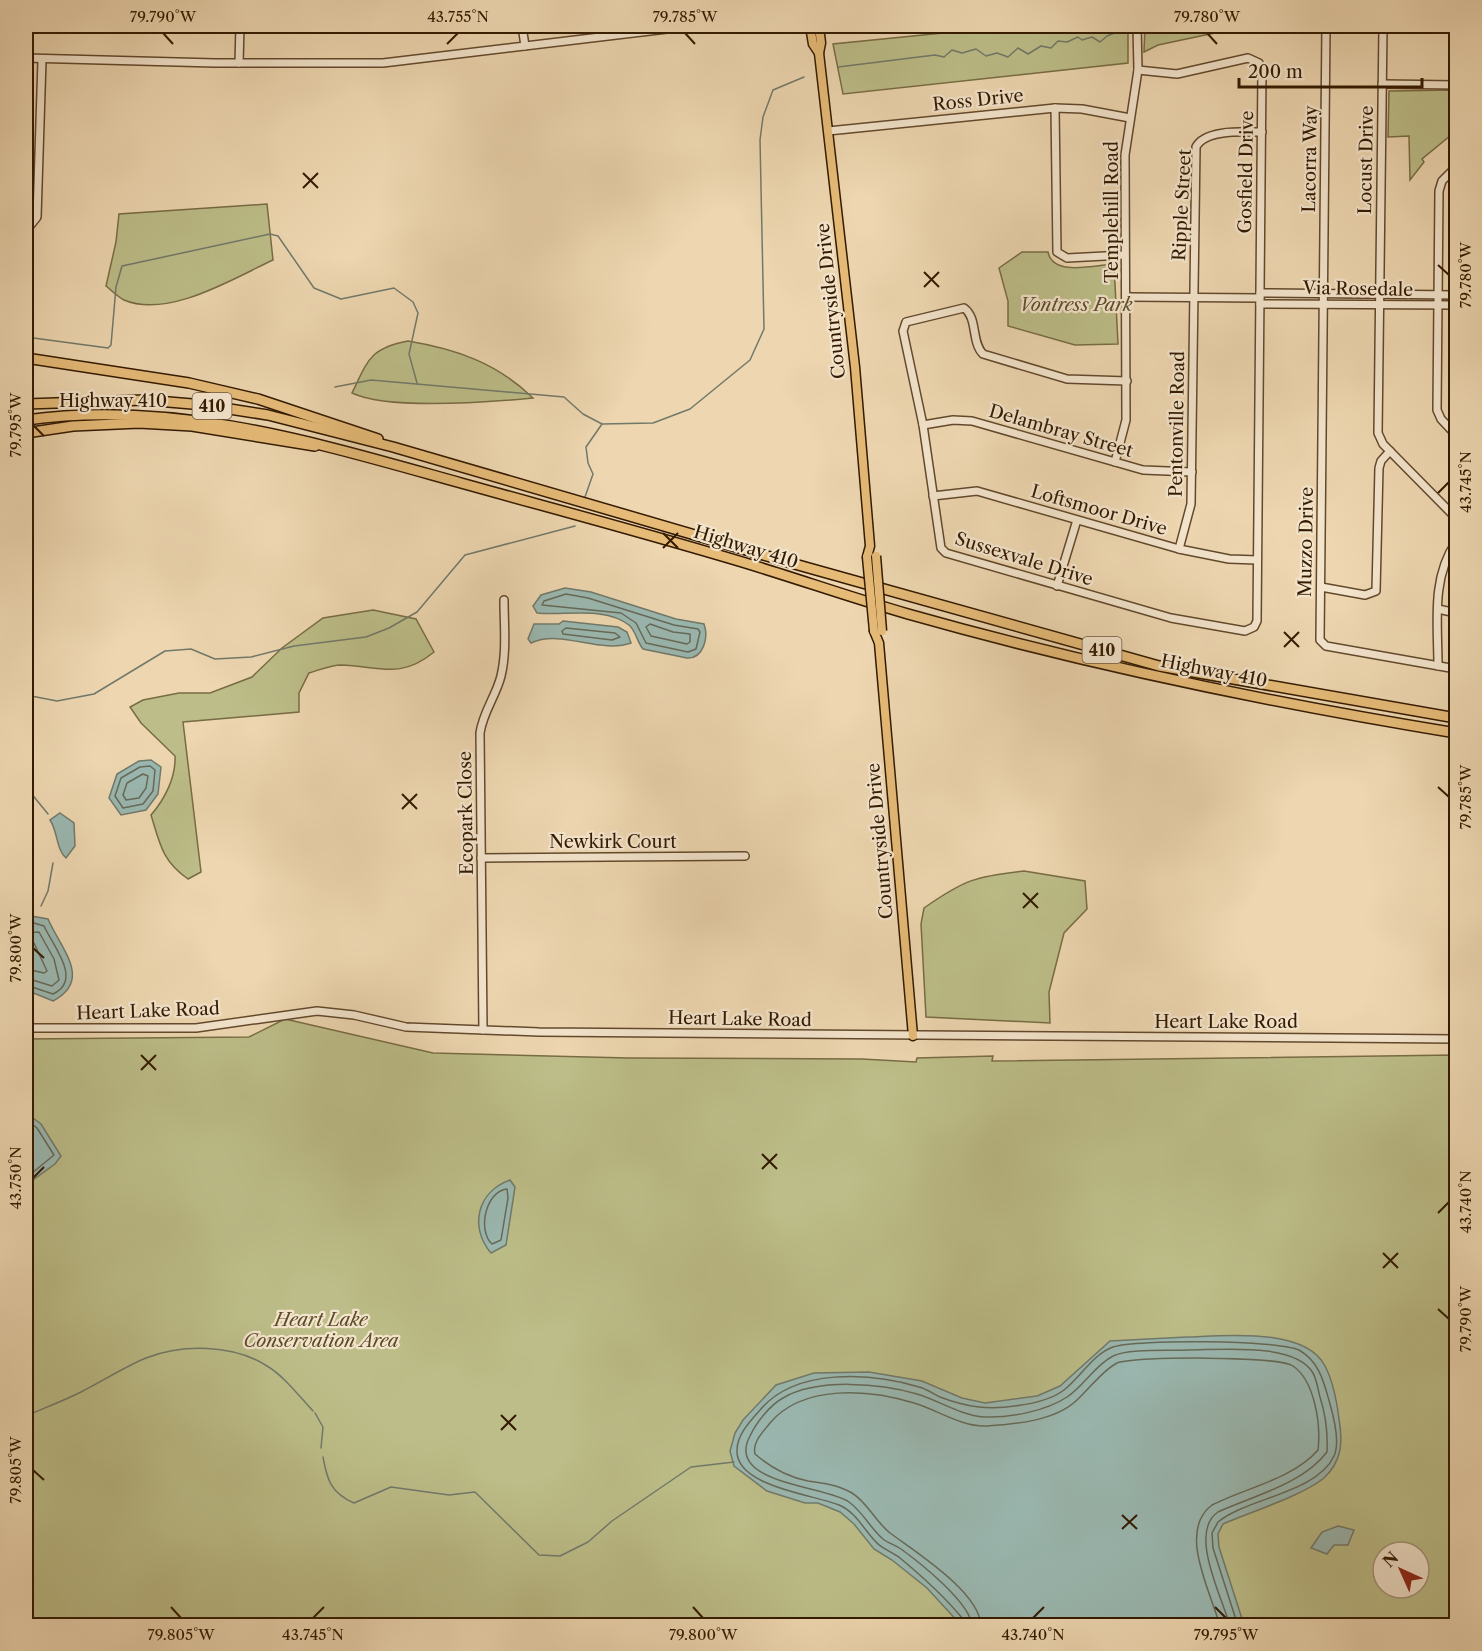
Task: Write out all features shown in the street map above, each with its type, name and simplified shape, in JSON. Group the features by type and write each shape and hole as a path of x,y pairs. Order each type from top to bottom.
{"highway":[{"path":"26,358 189,383 247,397 370,435 393,447"},
{"name":"Highway 410","path":"26,404 105,399 204,405 268,415 393,447 1159,666 1456,717"},
{"name":"Highway 410","path":"26,420 63,415 144,414 207,421 277,433 752,565 906,613 1062,655 1178,682 1456,733"},
{"path":"26,433 72,426 139,423 192,426 306,447 325,446"}],"main road":[{"name":"Countryside Drive","path":"810,26 813,44 819,53"},
{"name":"Countryside Drive","path":"819,26 821,43 819,53 855,367 913,1036"}],"street":[{"path":"239,63 240,26"},
{"path":"522,26 525,46"},
{"path":"26,58 239,63 383,63 692,26"},
{"name":"Templehill Road","path":"1115,462 1125,426 1127,381 1124,255 1126,148 1138,70 1137,26"},
{"name":"Lacorra Way","path":"1323,304 1326,26"},
{"path":"1383,27 1456,29"},
{"name":"Locust Drive","path":"1383,27 1378,433 1380,440 1390,451 1456,518"},
{"name":"Gosfield Drive","path":"1138,70 1177,74 1253,59 1262,70 1260,298"},
{"path":"26,231 37,217 42,60"},
{"path":"1382,84 1456,85"},
{"path":"1055,108 1057,252 1067,258 1124,255"},
{"name":"Ross Drive","path":"828,131 1055,108 1082,109 1130,118"},
{"name":"Ripple Street","path":"1194,297 1196,147 1203,138 1233,132 1262,132"},
{"path":"1456,167 1444,178 1440,187 1437,410 1441,419 1456,435"},
{"name":"Via Rosedale","path":"1260,298 1323,293 1456,295"},
{"path":"1126,297 1260,298"},
{"name":"Pentonville Road","path":"1179,549 1191,504 1194,297"},
{"name":"Via Rosedale","path":"1260,298 1323,304 1456,305"},
{"name":"Sussexvale Drive","path":"1127,381 1066,379 983,354 977,345 970,313 967,309 960,308 909,320 904,326 923,425 939,544 946,553 1171,618 1245,631 1254,627 1257,621 1260,298"},
{"name":"Muzzo Drive","path":"1323,304 1320,637 1324,645 1456,669"},
{"name":"Delambray Street","path":"923,425 953,420 972,421 1148,471 1192,472"},
{"path":"1321,587 1365,595 1376,591 1379,468 1381,461 1390,451"},
{"name":"Loftsmoor Drive","path":"933,496 977,491 1179,549 1229,559 1257,560"},
{"path":"1057,586 1077,520"},
{"path":"1438,666 1438,609 1441,574 1445,560 1456,542"},
{"name":"Ecopark Close","path":"483,1030 480,733 481,721 501,676 504,654 504,600"},
{"path":"1438,609 1456,613"},
{"name":"Newkirk Court","path":"481,858 745,856"},
{"name":"Heart Lake Road","path":"26,1028 196,1028 317,1011 354,1015 406,1028 483,1030 913,1036 1456,1039"}],"green space":[{"path":"1013,26 1128,26 1128,63 843,94 833,44"},
{"path":"1145,26 1248,26 1158,45 1144,52"},
{"path":"1456,90 1456,131 1422,159 1424,162 1410,180 1409,136 1388,137 1389,91"},
{"path":"267,204 273,260 200,294 160,304 141,304 124,300 106,286 116,242 119,214"},
{"name":"Vontress Park","path":"1022,252 1048,252 1051,260 1066,267 1114,264 1118,344 1075,345 1008,326 1008,301 999,268"},
{"path":"408,341 443,348 475,359 505,375 533,398 466,403 414,403 389,402 352,393 372,357 385,347"},
{"path":"373,610 416,619 434,652 422,661 400,669 341,665 309,673 299,693 299,712 183,722 201,872 188,879 167,858 151,815 169,787 174,772 175,756 141,723 130,707 143,700 179,693 210,693 252,677 282,648 323,618"},
{"path":"1024,871 1085,881 1087,909 1064,933 1049,992 1050,1023 926,1017 921,924 924,908 971,881"},
{"name":"Heart Lake Conservation Area","path":"285,1019 433,1053 628,1058 862,1059 916,1062 917,1058 993,1056 992,1061 1456,1055 1456,1625 26,1625 26,1039 249,1037"}],"water":[{"path":"565,588 591,592 676,619 704,624 706,635 703,647 697,655 687,658 643,649 629,625 619,619 584,613 537,613 533,606 541,595"},
{"path":"563,621 618,627 627,632 631,643 606,646 555,639 543,639 531,643 528,639 534,624 559,624"},
{"path":"151,760 161,767 158,794 146,810 121,815 109,798 117,774 139,761"},
{"path":"60,813 74,823 75,846 66,858 60,850 50,820"},
{"path":"31,916 48,919 70,963 71,984 65,993 53,1001 26,990 26,922"},
{"path":"26,1113 41,1124 61,1156 55,1164 26,1185"},
{"path":"510,1180 515,1187 506,1245 491,1253 480,1232 480,1211 490,1193"},
{"path":"1242,1335 1282,1339 1300,1345 1315,1354 1325,1366 1336,1399 1341,1443 1338,1458 1330,1472 1303,1491 1223,1524 1218,1534 1219,1547 1244,1625 961,1625 927,1588 892,1560 874,1549 854,1524 840,1512 818,1503 805,1503 767,1491 734,1466 730,1451 735,1433 743,1420 776,1385 814,1373 869,1372 922,1381 962,1398 985,1403 1037,1396 1060,1386 1110,1341"},
{"path":"1338,1526 1354,1530 1348,1545 1334,1545 1327,1554 1311,1548 1322,1532"}],"waterway":[{"path":"838,67 935,55 944,57 952,50 962,53 976,49 986,56 997,53 1008,57 1018,48 1028,54 1041,46 1051,48 1058,41 1067,42 1078,37 1082,40 1092,37 1100,42 1117,32"},
{"path":"335,387 371,380 564,397 583,414 602,424 653,423 690,409 750,360 764,329 760,140 763,117 773,90 804,77"},
{"path":"26,337 108,348 111,345 116,287 122,266 270,234 278,236 314,288 341,299 394,288 413,302 418,313 409,354 417,383"},
{"path":"585,497 593,474 588,463 586,447 602,424"},
{"path":"26,695 57,701 94,694 165,651 191,649 215,659 251,657 294,646 366,637 389,628 417,612 465,555 575,526"},
{"path":"26,787 48,814"},
{"path":"41,906 48,891 53,863"},
{"path":"26,1416 74,1395 146,1358 160,1353 191,1349 223,1350 254,1359 279,1375 313,1411"},
{"path":"315,1413 323,1427 321,1448"},
{"path":"323,1457 331,1485 340,1495 354,1503 391,1487 449,1495 475,1492 539,1555 560,1556 588,1542 612,1521 691,1467 734,1462"}]}
